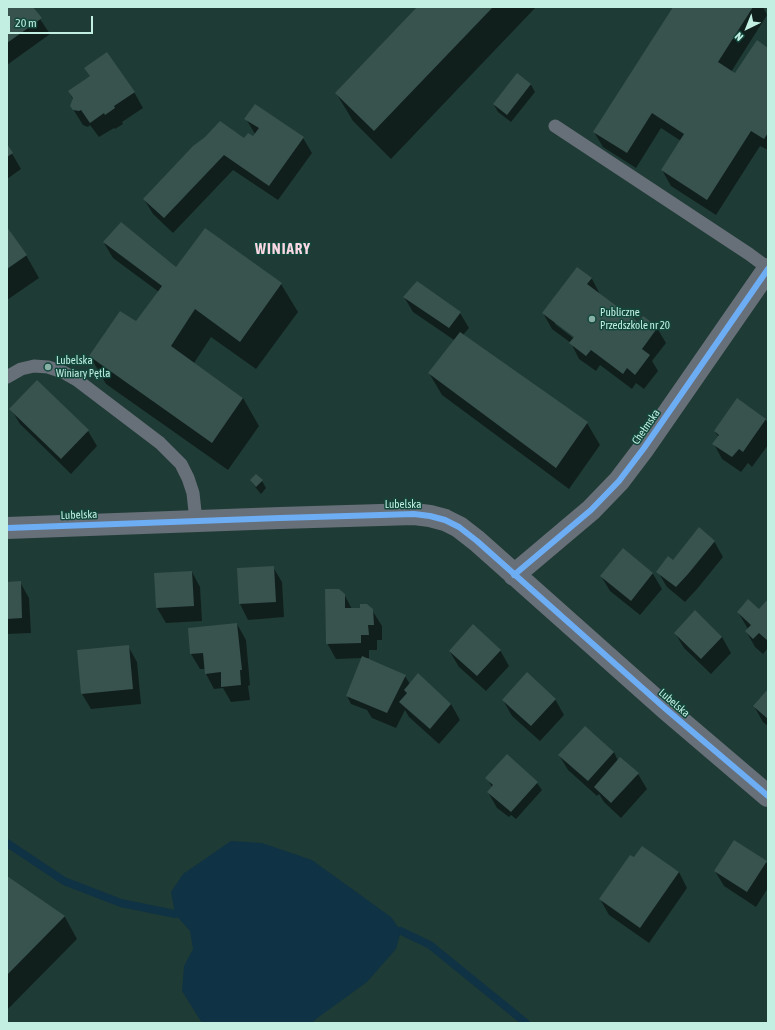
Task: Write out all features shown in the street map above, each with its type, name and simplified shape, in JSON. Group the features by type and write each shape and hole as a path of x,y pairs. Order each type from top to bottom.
{"street":[{"name":"Chełmska","path":"514,575 591,510 619,480 644,448 768,268"},
{"name":"Lubelska","path":"7,528 414,514 445,520 459,527 476,541 667,710 768,796"}],"lane":[{"path":"555,126 768,268"},
{"path":"7,377 21,369 34,366 48,367 63,372 77,380 160,443 181,464 188,478 193,493 196,521"}],"water":[{"path":"231,841 262,843 312,860 391,917 401,931 396,949 367,982 312,1023 202,1023 182,991 184,966 193,949 190,931 175,914 171,892 183,874"}],"building":[{"path":"9,7 33,7 42,18 7,43 7,9"},
{"path":"417,7 493,7 374,131 335,93"},
{"path":"673,7 753,7 718,62 735,73 757,40 768,48 768,133 764,139 751,131 707,200 661,170 684,134 652,113 627,153 593,132"},
{"path":"107,52 135,92 114,106 115,108 105,115 104,113 90,123 81,110 73,110 70,106 73,98 68,91 90,76 84,68"},
{"path":"517,73 531,84 507,115 493,104"},
{"path":"255,104 304,137 269,186 224,155 164,218 143,199 193,146 205,137 220,121 244,138 248,133 253,136 259,128 244,119"},
{"path":"7,144 13,153 7,157"},
{"path":"121,222 176,267 205,228 282,283 240,342 195,309 171,346 243,398 212,443 89,356 120,311 136,321 162,286 103,242"},
{"path":"7,227 27,255 7,269"},
{"name":"Publiczne Przedszkole nr 20","path":"577,267 592,278 587,284 638,322 643,316 658,327 642,349 650,355 635,375 627,368 623,374 591,350 586,356 569,343 574,337 542,313"},
{"path":"417,281 461,312 449,328 403,297"},
{"path":"460,332 588,422 556,468 428,373"},
{"path":"37,380 89,430 61,459 9,409"},
{"path":"737,398 766,419 743,452 739,449 732,457 712,444 719,435 714,431"},
{"path":"256,474 263,480 256,487 250,480"},
{"path":"699,527 715,541 676,587 656,572 668,556 673,560"},
{"path":"623,548 653,573 631,601 600,576"},
{"path":"274,566 276,602 239,604 237,568"},
{"path":"192,571 194,606 156,608 154,573"},
{"path":"21,581 22,618 7,619 7,582"},
{"path":"325,589 339,589 345,594 345,608 360,608 360,604 367,604 373,609 374,625 368,625 369,635 361,635 361,643 326,644"},
{"path":"748,599 759,609 768,599 768,641 759,633 753,639 745,631 751,625 737,612"},
{"path":"695,610 722,637 701,659 674,633"},
{"path":"237,623 242,670 240,670 241,685 221,687 221,672 205,674 203,653 190,654 188,628"},
{"path":"473,624 501,650 477,676 449,651"},
{"path":"129,645 133,689 81,694 77,650"},
{"path":"362,656 406,675 387,713 346,696"},
{"path":"527,672 556,699 531,726 502,700"},
{"path":"418,673 451,704 430,729 399,702 407,693 404,690"},
{"path":"768,689 768,719 753,706"},
{"path":"585,726 614,752 588,781 558,755"},
{"path":"507,754 538,782 511,812 487,792 493,785 485,778"},
{"path":"620,757 639,773 611,803 594,787"},
{"path":"734,840 767,861 747,892 714,871"},
{"path":"642,846 679,872 640,928 599,899 630,855 634,857"},
{"path":"7,876 65,916 7,975"}],"waterway":[{"path":"7,843 64,881 121,903 175,914"},
{"path":"401,931 430,945 526,1023"}],"cycle path":[{"path":"514,575 591,510 619,481 644,448 768,269"},
{"path":"7,528 414,514 445,520 459,527 477,541 667,710 768,796"}],"place":[{"name":"Publiczne Przedszkole nr 20","path":"592,319"},
{"name":"Lubelska Winiary Pętla","path":"48,367"}],"district":[{"name":"WINIARY","path":"283,249"}]}
